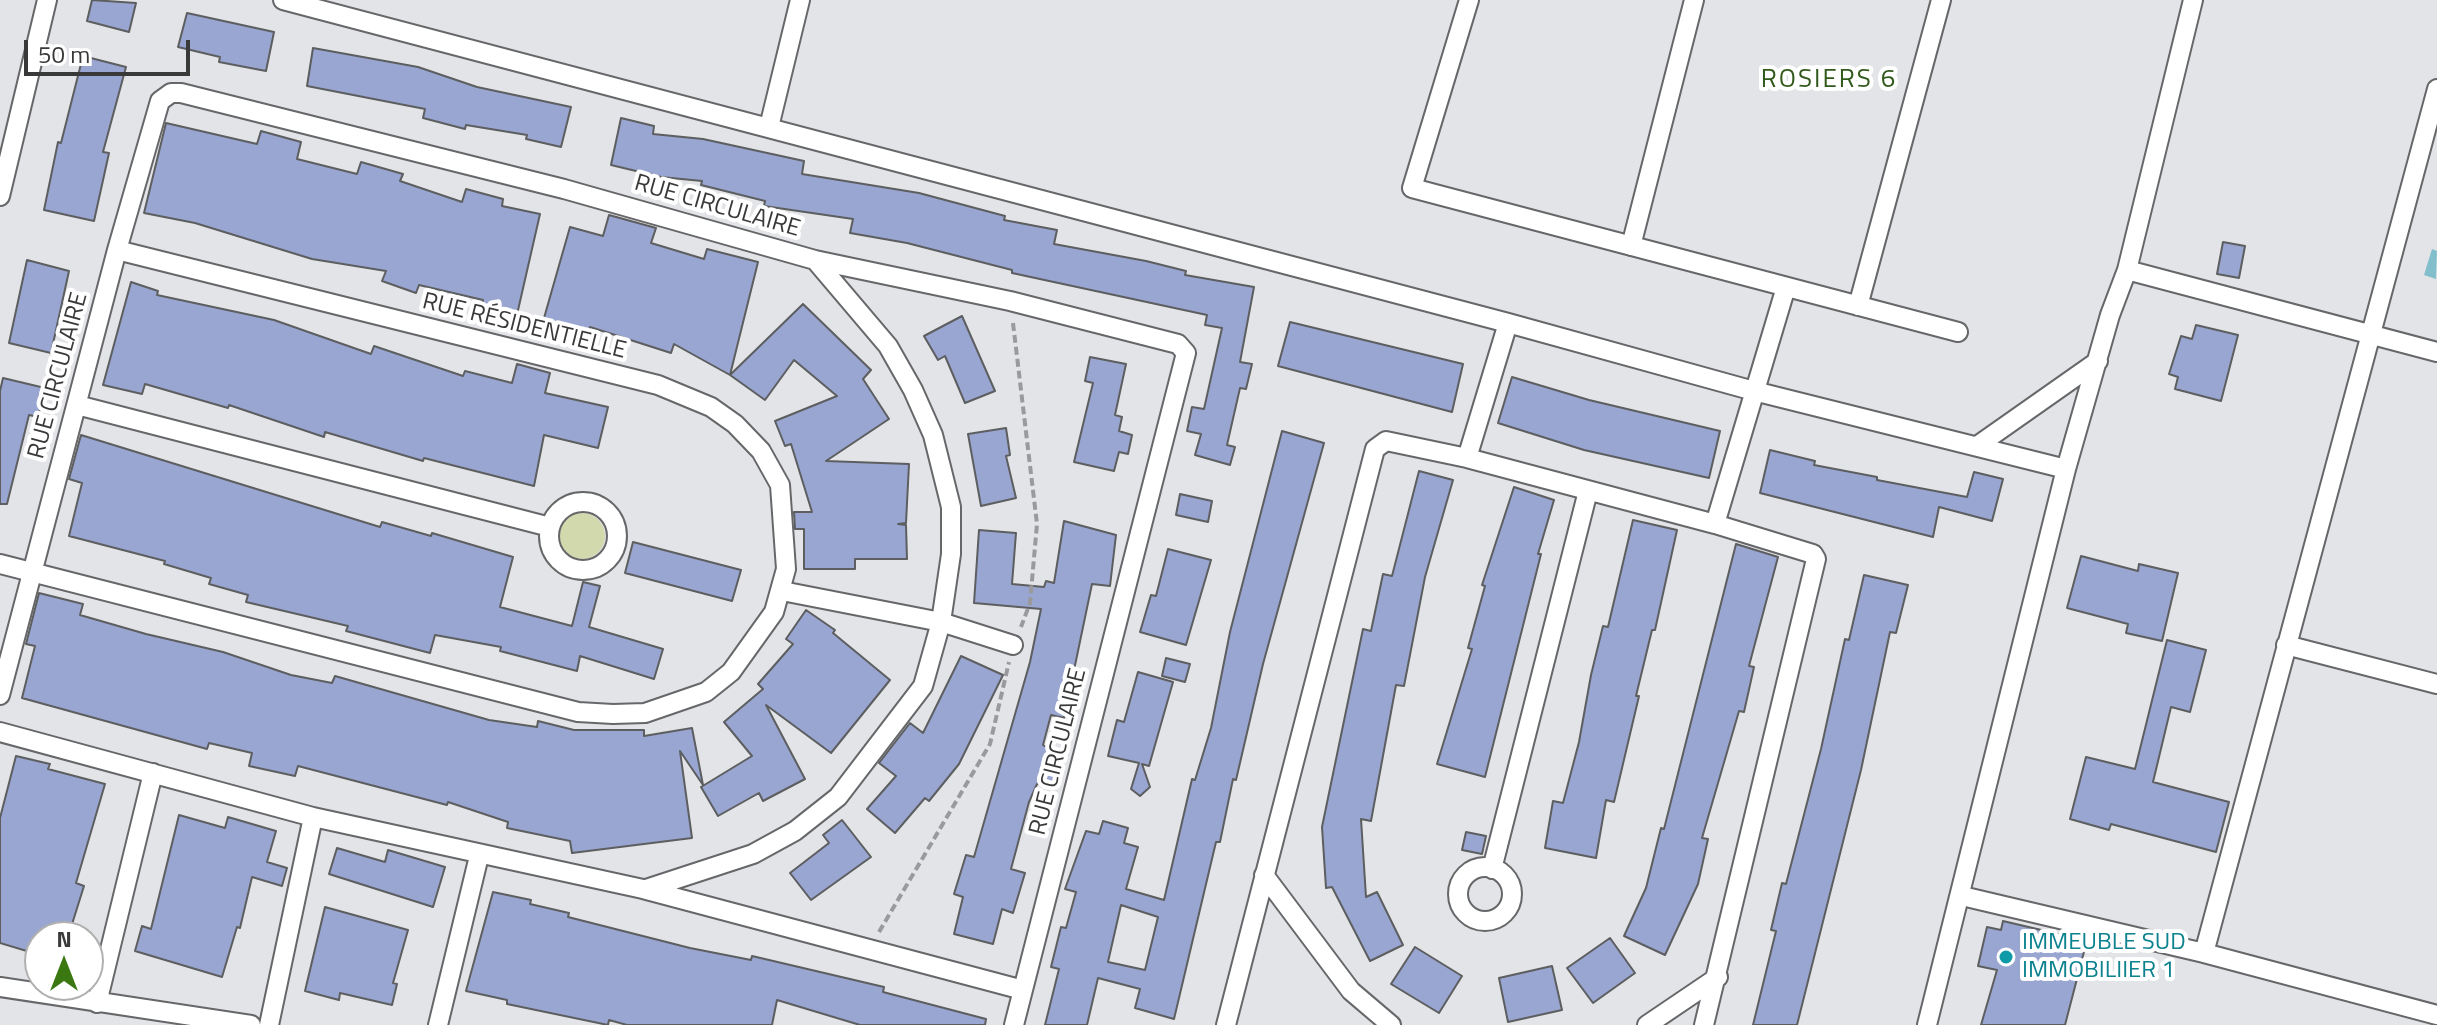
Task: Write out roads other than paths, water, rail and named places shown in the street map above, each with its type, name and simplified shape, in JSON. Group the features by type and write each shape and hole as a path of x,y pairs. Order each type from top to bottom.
{"street":[{"path":"0,196 47,0"},
{"path":"283,0 1508,323 1754,391 2066,469"},
{"path":"769,127 800,0"},
{"path":"1469,0 1412,188 1958,332"},
{"path":"1631,246 1694,0"},
{"path":"1858,306 1941,0"},
{"path":"1927,1025 1962,896 2066,469 2127,270 2193,0"},
{"path":"2204,953 2368,335 2437,89"},
{"name":"RUE CIRCULAIRE","path":"0,695 117,250 164,95 181,93 564,189 815,260 1010,301 1178,344 1186,353 1014,1025"},
{"name":"RUE RÉSIDENTIELLE","path":"117,250 658,385 711,407 735,424 761,451 780,485 786,548 782,591"},
{"path":"643,889 753,854 795,831 838,797 923,686 941,622 951,554 951,507 933,435 913,390 888,346 815,260"},
{"path":"2127,270 2437,352"},
{"path":"1715,524 1786,287"},
{"path":"1467,458 1508,323"},
{"path":"1977,446 2098,361"},
{"path":"77,405 550,527"},
{"path":"1226,1025 1375,449 1386,441 1467,458 1715,524 1809,551 1816,559 1704,1025"},
{"path":"1492,869 1588,491"},
{"path":"0,564 578,712 645,713 706,692 731,672 763,631 782,591 941,622 1013,645"},
{"path":"2286,645 2437,684"},
{"path":"0,732 313,817 479,856 643,889 1023,990"},
{"path":"97,1003 153,773"},
{"path":"269,1025 313,817"},
{"path":"438,1025 479,856"},
{"path":"1264,875 1351,991 1391,1025"},
{"path":"1962,896 2204,953 2437,1015"},
{"path":"1647,1025 1718,977"},
{"path":"0,987 251,1025"}],"water":[{"path":"2432,249 2437,251 2436,279 2424,275"}],"place":[{"name":"IMMEUBLE SUD IMMOBILIIER 1","path":"2006,957"}],"district":[{"name":"ROSIERS 6","path":"1829,81"}]}
